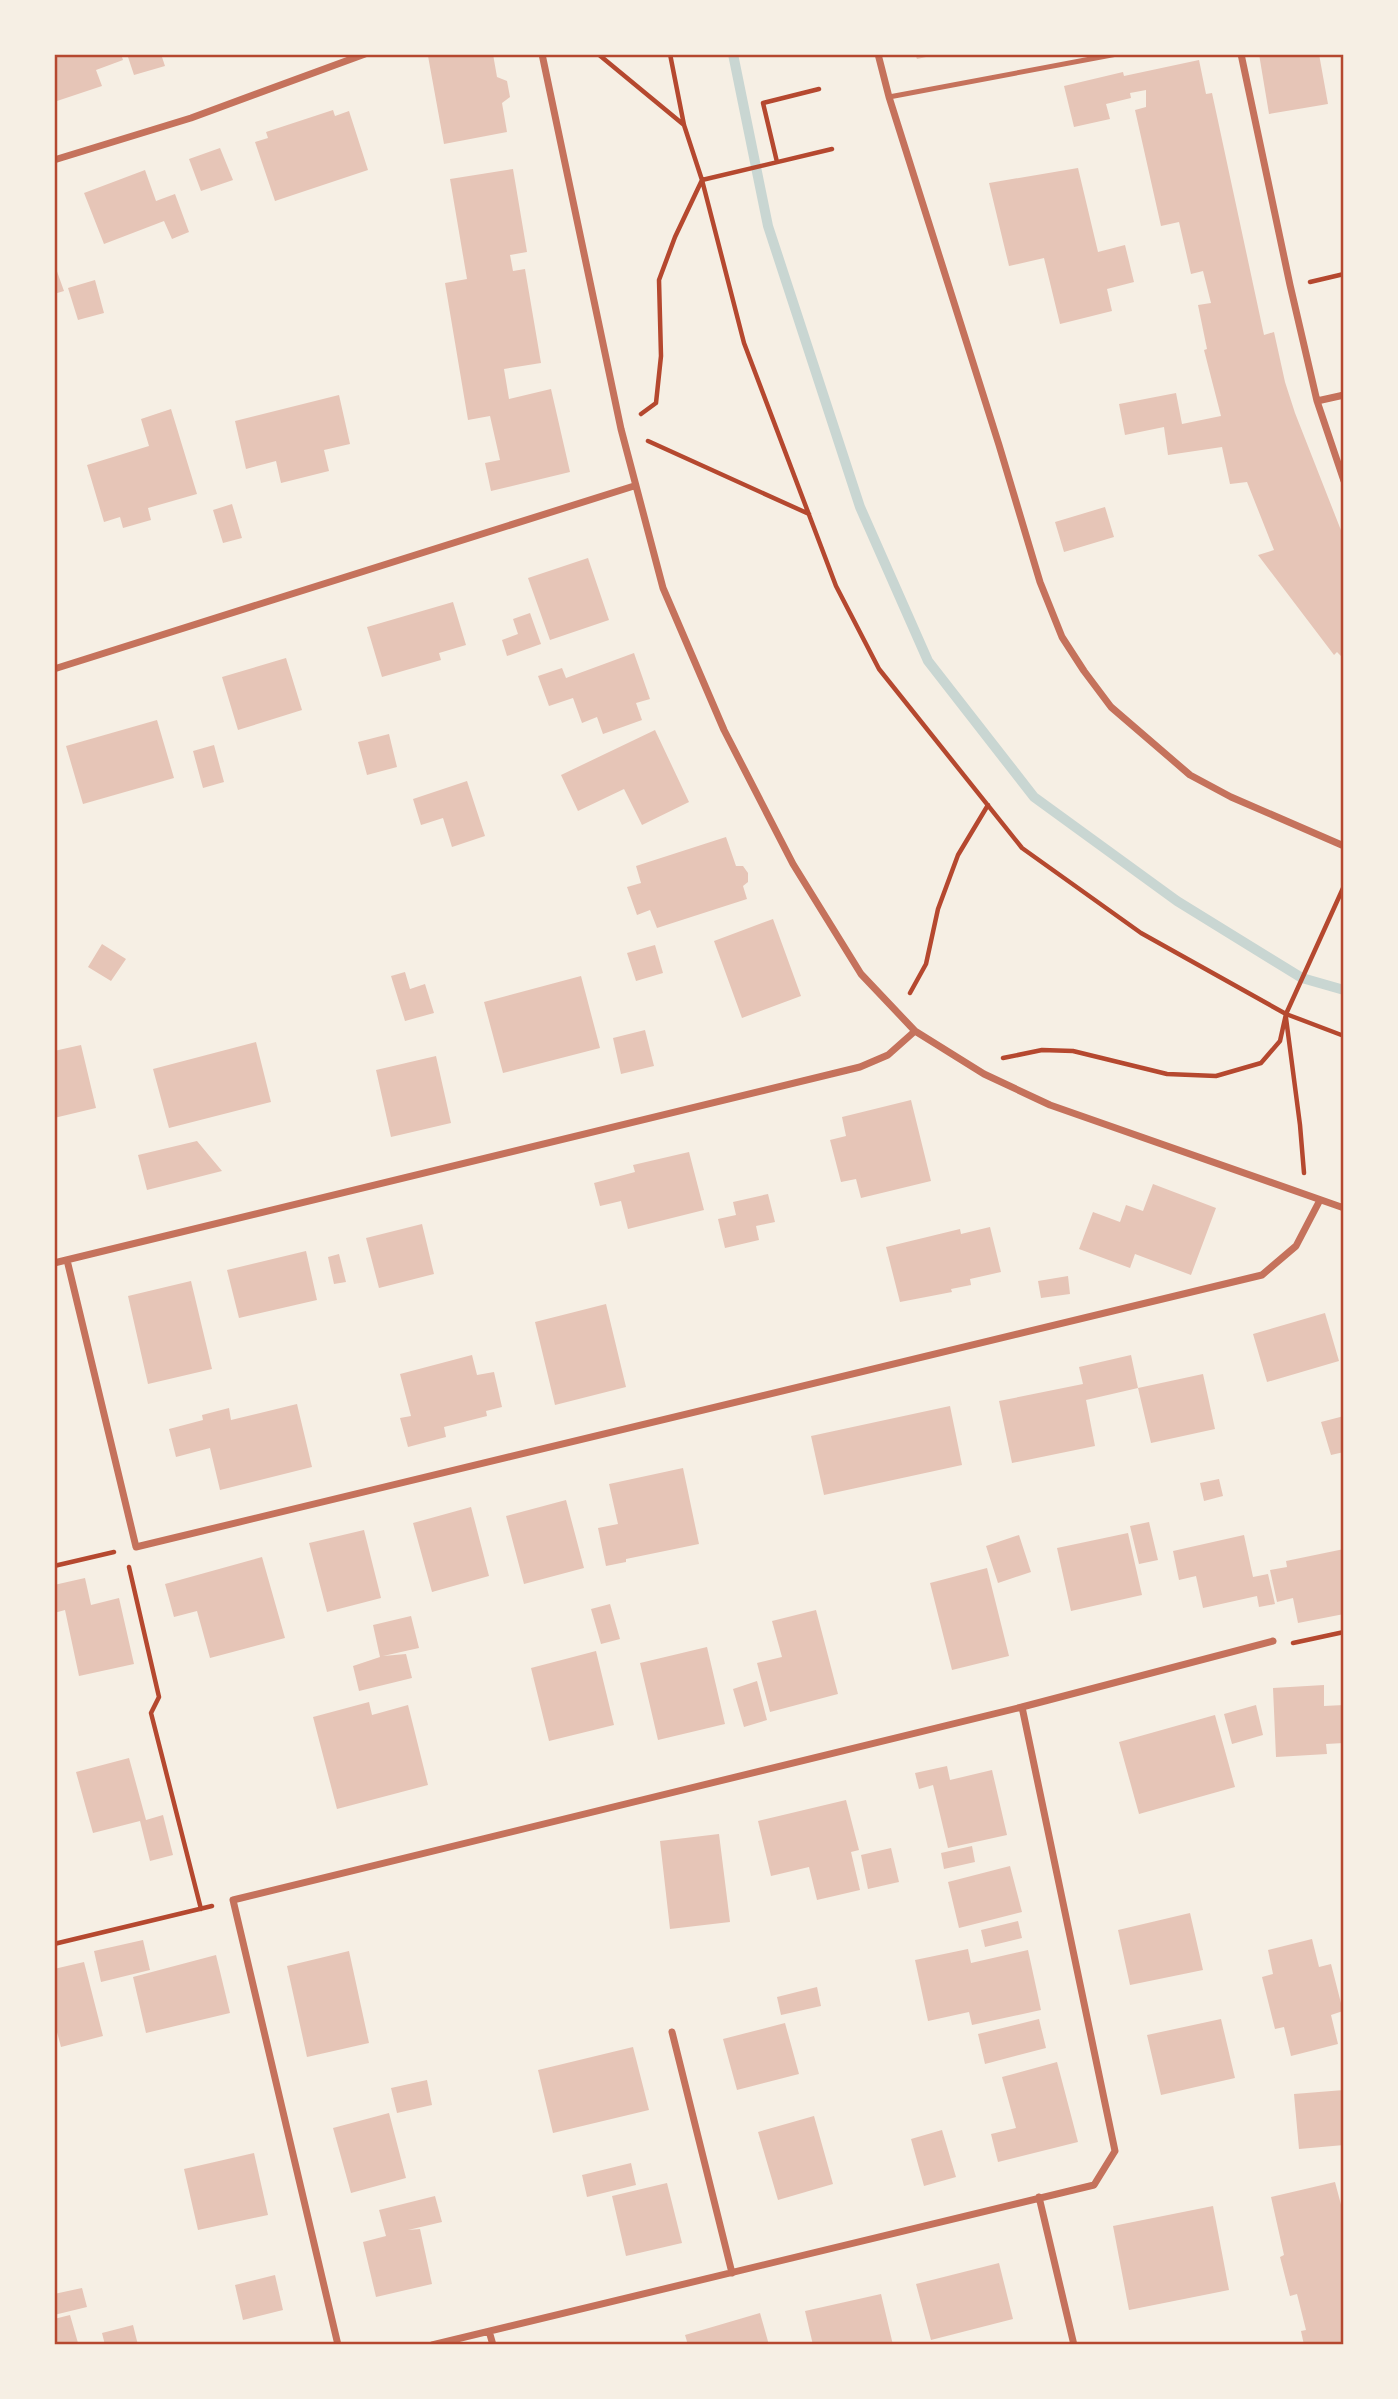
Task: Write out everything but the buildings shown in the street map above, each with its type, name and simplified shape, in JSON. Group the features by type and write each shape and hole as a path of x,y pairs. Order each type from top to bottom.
{"street":[{"path":"54,160 191,118 365,54"},
{"path":"542,54 621,429 663,588 724,730 793,864 861,974 915,1031 984,1074 1050,1105 1344,1208"},
{"path":"878,54 1040,582 1062,637 1111,707 1190,775 1231,797 1344,846"},
{"path":"1241,54 1317,401 1344,481"},
{"path":"1317,401 1344,394"},
{"path":"54,669 635,486"},
{"path":"54,1263 860,1067 888,1055 915,1031"},
{"path":"67,1260 136,1547 1262,1275 1296,1246 1320,1200"},
{"path":"338,2345 233,1900 1022,1707 1273,1641"},
{"path":"432,2345 1094,2185 1115,2151 1022,1707"},
{"path":"671,2032 732,2273"},
{"path":"1039,2197 1073,2345"},
{"path":"489,2331 493,2345"}],"lane":[{"path":"889,97 1118,54"}],"path":[{"path":"598,54 684,125"},
{"path":"670,54 684,125 702,180 744,343 836,586 879,669 1022,848 1140,933 1286,1014 1344,1036"},
{"path":"777,162 763,103 819,89"},
{"path":"702,180 832,149"},
{"path":"702,180 659,280 662,356 656,403 621,429 810,515"},
{"path":"1290,285 1344,274"},
{"path":"915,1031 909,991 926,964 938,909 958,855 988,805"},
{"path":"984,1074 1000,1059 1042,1050 1073,1051 1167,1074 1216,1076 1261,1063 1280,1041 1286,1014 1343,889 1335,888"},
{"path":"1286,1014 1306,1195"},
{"path":"54,1566 136,1547"},
{"path":"125,1549 159,1697 151,1713 201,1909"},
{"path":"1273,1641 1294,1643 1344,1632"},
{"path":"54,1944 233,1900"}],"waterway":[{"path":"733,54 768,226 860,507 928,661 1034,797 1177,901 1302,978 1344,990"}]}
